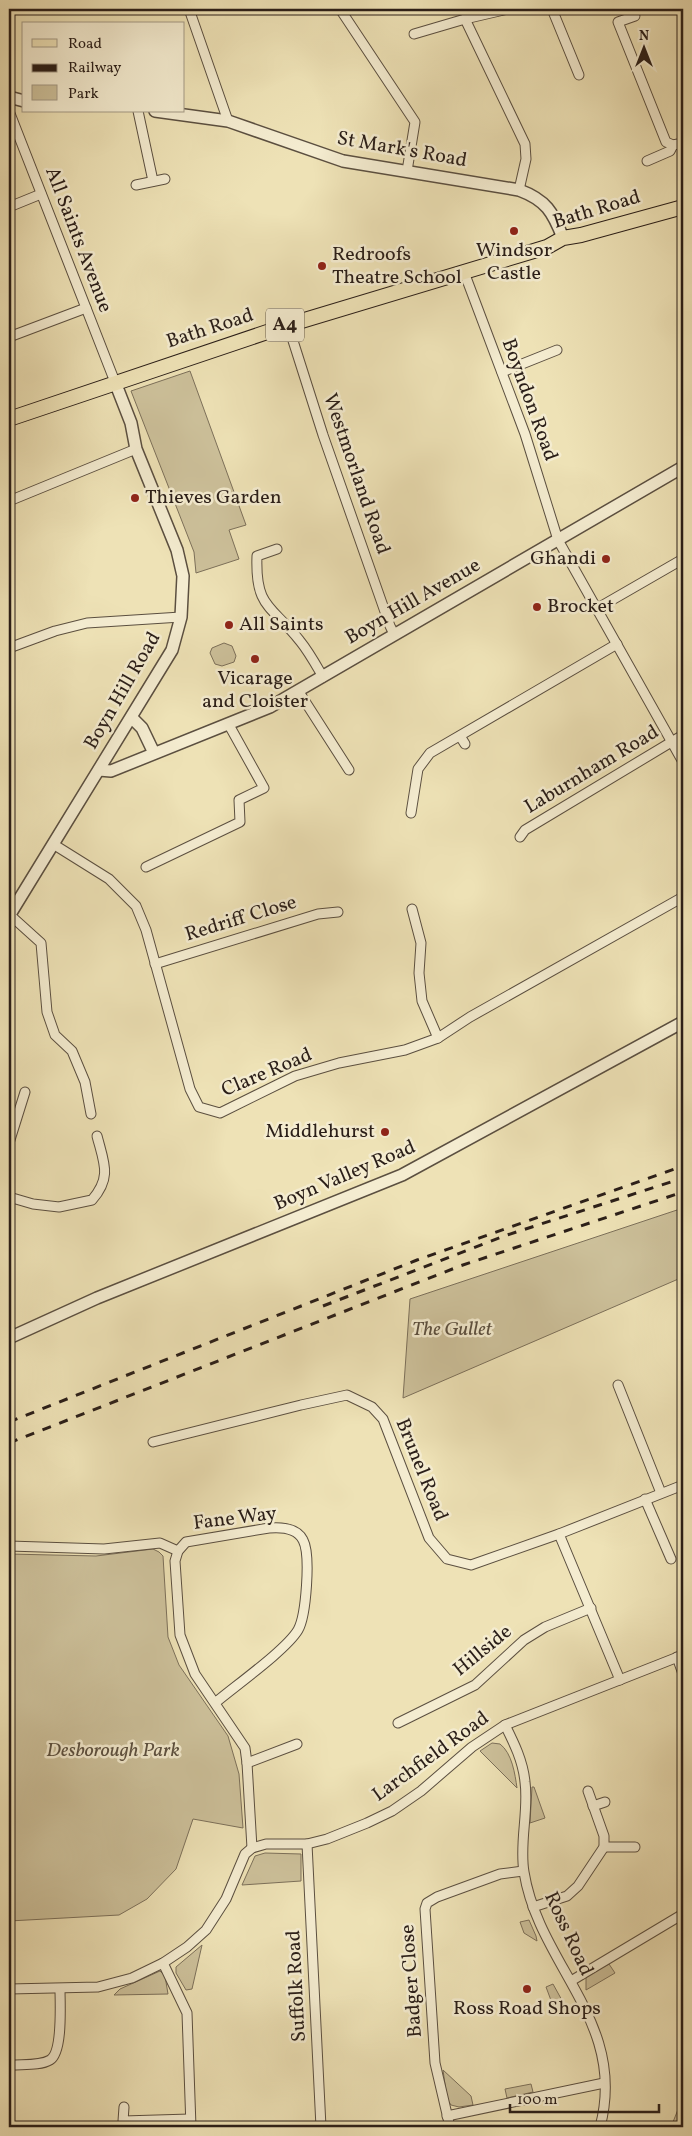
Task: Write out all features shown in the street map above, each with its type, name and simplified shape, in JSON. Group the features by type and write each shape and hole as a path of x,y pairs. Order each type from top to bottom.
{"main road":[{"name":"Bath Road","path":"9,419 288,324 547,247 563,238 581,235 683,207"}],"street":[{"path":"188,9 228,121"},
{"path":"340,9 415,122 407,171"},
{"path":"414,34 508,9"},
{"path":"552,9 579,75"},
{"path":"635,16 618,22 666,142 673,145 683,142"},
{"path":"465,20 525,144 526,159 519,190"},
{"path":"9,97 22,100"},
{"name":"All Saints Avenue","path":"9,111 115,382"},
{"path":"138,112 153,181"},
{"name":"St Mark's Road","path":"162,112 228,121 343,161 519,190 534,196 550,208 563,238"},
{"path":"647,161 670,151 673,145"},
{"path":"136,185 165,179"},
{"path":"9,207 41,194"},
{"name":"Boyndon Road","path":"464,272 525,434 558,540 683,762"},
{"path":"9,337 86,308"},
{"name":"Westmorland Road","path":"288,324 323,435 394,634"},
{"path":"502,372 556,350"},
{"name":"Boyn Hill Road","path":"9,916 172,650 181,617 183,576 177,550 136,449 131,423 115,382"},
{"path":"9,501 136,449"},
{"name":"Boyn Hill Avenue","path":"99,770 111,771 229,725 299,692 394,634 683,467"},
{"path":"277,549 257,556 256,576 260,592 267,606 300,641 323,677"},
{"path":"598,608 683,559"},
{"path":"9,648 55,631 87,623 181,617"},
{"path":"411,812 418,769 430,753 617,644"},
{"path":"299,692 349,770"},
{"path":"132,718 142,728 154,753"},
{"path":"146,867 240,822 239,800 264,788 229,725"},
{"name":"Laburnham Road","path":"520,837 525,830 683,735"},
{"path":"460,736 465,744"},
{"name":"Clare Road","path":"53,844 109,880 136,906 146,930 190,1089 199,1107 220,1113 295,1076 339,1062 405,1050 438,1038 470,1017 683,897"},
{"path":"412,909 421,943 418,973 422,1001 438,1038"},
{"name":"Redriff Close","path":"155,964 318,914 338,912"},
{"path":"9,916 41,943 46,1012 55,1035 72,1051 85,1082 91,1114"},
{"name":"Boyn Valley Road","path":"9,1338 97,1298 402,1175 683,1022"},
{"path":"9,1142 25,1092"},
{"path":"9,1197 33,1204 59,1207 92,1200 104,1182 106,1171 97,1136"},
{"path":"618,1385 661,1493"},
{"name":"Brunel Road","path":"153,1442 301,1405 347,1396 372,1407 384,1418 430,1538 447,1559 471,1565 559,1534 683,1484"},
{"path":"645,1499 671,1559"},
{"name":"Fane Way","path":"215,1703 283,1647 298,1630 305,1609 307,1552 303,1539 296,1533 282,1527 186,1542 178,1551 175,1561 180,1635 195,1674 245,1748 252,1848"},
{"path":"559,1534 620,1680"},
{"name":"Fane Way","path":"9,1546 104,1549 160,1544 178,1551"},
{"name":"Hillside","path":"398,1723 475,1685 524,1640 545,1627 591,1608"},
{"path":"680,1656 683,1674"},
{"name":"Larchfield Road","path":"252,1848 266,1844 307,1844 326,1839 367,1823 392,1811 421,1791 480,1740 505,1725 680,1656"},
{"name":"Ross Road","path":"505,1725 517,1748 526,1782 523,1872 533,1907 549,1943 594,2027 603,2063 604,2102 600,2127"},
{"path":"247,1763 296,1743"},
{"path":"533,1907 567,1896 578,1886 604,1847 604,1836 588,1791"},
{"path":"593,1806 605,1802"},
{"name":"Suffolk Road","path":"307,1844 321,2127"},
{"path":"604,1847 635,1847"},
{"path":"9,1989 98,1987 132,1978 163,1963 187,1947 206,1930 226,1900 245,1854 252,1848"},
{"name":"Badger Close","path":"450,2127 435,2063 425,1909 427,1903 437,1897 500,1874 523,1872"},
{"path":"570,1981 683,1914"},
{"path":"124,2107 123,2124 191,2123 187,2013 163,1963"},
{"path":"11,2065 39,2063 50,2060 58,2050 60,1989"},
{"path":"447,2116 604,2083"}],"green space":[{"path":"190,371 246,525 229,530 239,559 196,573 194,552 131,391"},
{"path":"224,643 232,646 236,656 234,662 222,666 215,664 210,653 212,648"},
{"name":"The Gullet","path":"683,1208 683,1277 403,1398 410,1299"},
{"name":"Desborough Park","path":"153,1549 163,1556 168,1637 179,1665 228,1736 239,1774 243,1828 193,1819 176,1869 147,1899 119,1915 9,1921 9,1554 96,1556"},
{"path":"492,1743 500,1744 507,1753 512,1764 517,1788 480,1751"},
{"path":"532,1787 534,1787 545,1818 530,1823"},
{"path":"265,1853 301,1854 301,1881 242,1885 255,1856"},
{"path":"529,1920 537,1941 524,1933 520,1922"},
{"path":"202,1945 192,1989 186,1990 176,1973 176,1967"},
{"path":"609,1964 615,1973 586,1990 586,1976"},
{"path":"160,1971 165,1976 168,1994 114,1995 120,1989"},
{"path":"553,1984 569,2013 555,2011 546,1987"},
{"path":"443,2070 471,2096 473,2105 459,2107 451,2105 447,2099"},
{"path":"531,2084 533,2092 507,2098 505,2089"},
{"path":"681,2102 683,2106 683,2127 671,2127"}],"railway":[{"path":"9,1422 417,1260 683,1166"},
{"path":"323,1306 504,1236 683,1178"},
{"path":"9,1443 460,1266 683,1192"}],"place":[{"name":"Windsor Castle","path":"514,231"},
{"name":"Redroofs Theatre School","path":"322,266"},
{"name":"Thieves Garden","path":"135,498"},
{"name":"Ghandi","path":"606,559"},
{"name":"Brocket","path":"537,607"},
{"name":"All Saints","path":"229,625"},
{"name":"Vicarage and Cloister","path":"255,659"},
{"name":"Middlehurst","path":"385,1132"},
{"name":"Ross Road Shops","path":"527,1989"}]}
